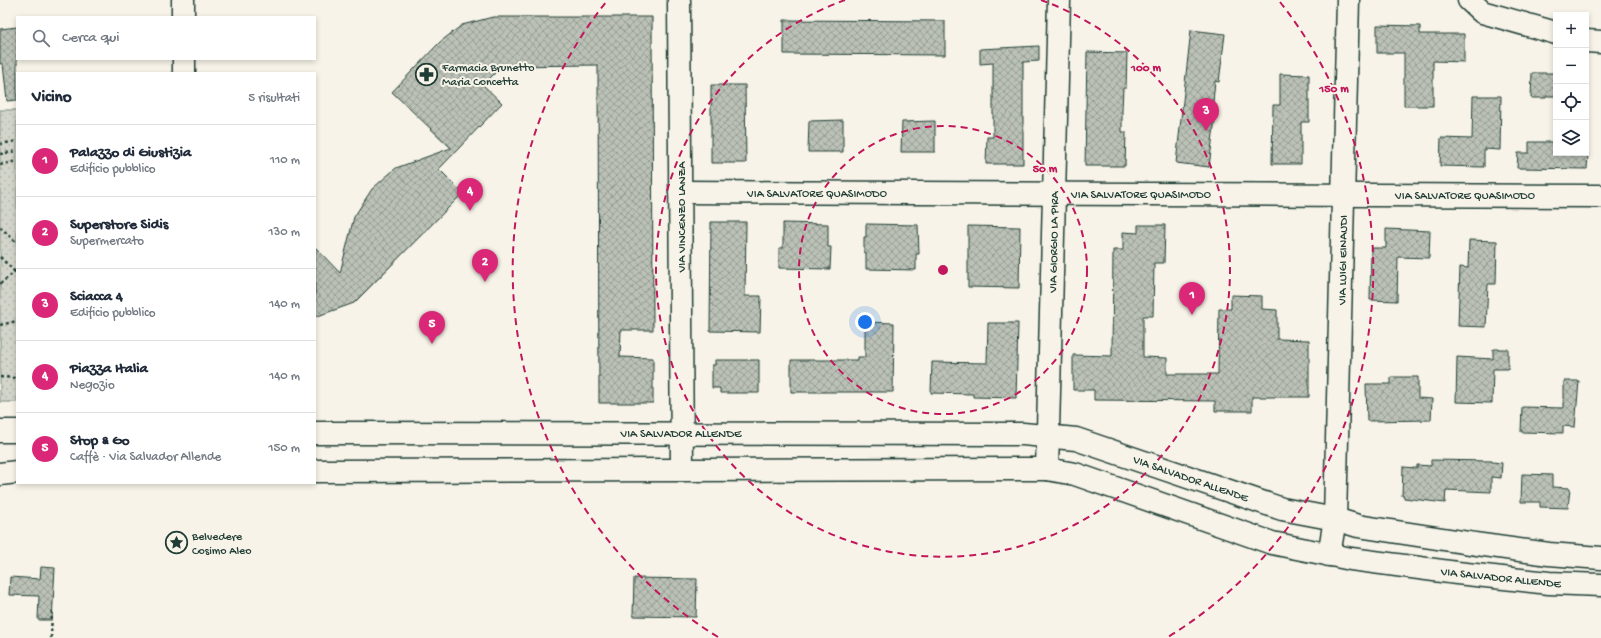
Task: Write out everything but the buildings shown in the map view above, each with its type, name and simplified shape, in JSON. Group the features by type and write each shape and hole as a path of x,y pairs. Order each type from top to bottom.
{"street":[{"path":"183,0 183,16"},
{"name":"VIA VINCENZO LANZA","path":"679,0 682,470"},
{"name":"VIA GIORGIO LA PIRA","path":"1048,435 1059,0"},
{"name":"VIA LUIGI EINAUDI","path":"1335,519 1348,0"},
{"path":"1469,0 1482,12 1553,32"},
{"path":"1589,41 1601,42"},
{"path":"184,60 184,72"},
{"name":"VIA SALVATORE QUASIMODO","path":"680,192 1601,196"},
{"path":"0,431 16,431"},
{"name":"VIA SALVADOR ALLENDE","path":"316,433 1048,435 1076,439 1282,509 1335,519 1358,526 1549,554 1601,558"},
{"path":"1047,469 1048,435"},
{"name":"VIA SALVADOR ALLENDE","path":"316,470 1047,469 1075,474 1272,543 1329,555 1513,580 1601,585"},
{"path":"0,474 16,472"},
{"path":"1329,555 1335,519"}],"path":[{"path":"0,144 16,141"},
{"path":"0,154 16,151"},
{"path":"0,165 16,161"},
{"path":"0,227 16,242"},
{"path":"0,257 16,271 0,284"},
{"path":"0,325 16,321"},
{"path":"0,376 16,378"},
{"path":"51,638 52,610"}],"shaded area":[{"path":"0,110 16,110 16,402 0,402"}],"place":[{"name":"Farmacia Brunetto Maria Concetta","path":"427,74"},
{"name":"Sciacca 4","path":"1206,131"},
{"name":"Piazza Italia","path":"470,211"},
{"name":"Superstore Sidis","path":"485,282"},
{"name":"Palazzo di Giustizia","path":"1192,315"},
{"name":"Stop & Go","path":"432,344"},
{"name":"Belvedere Cosimo Aleo","path":"177,543"}]}
